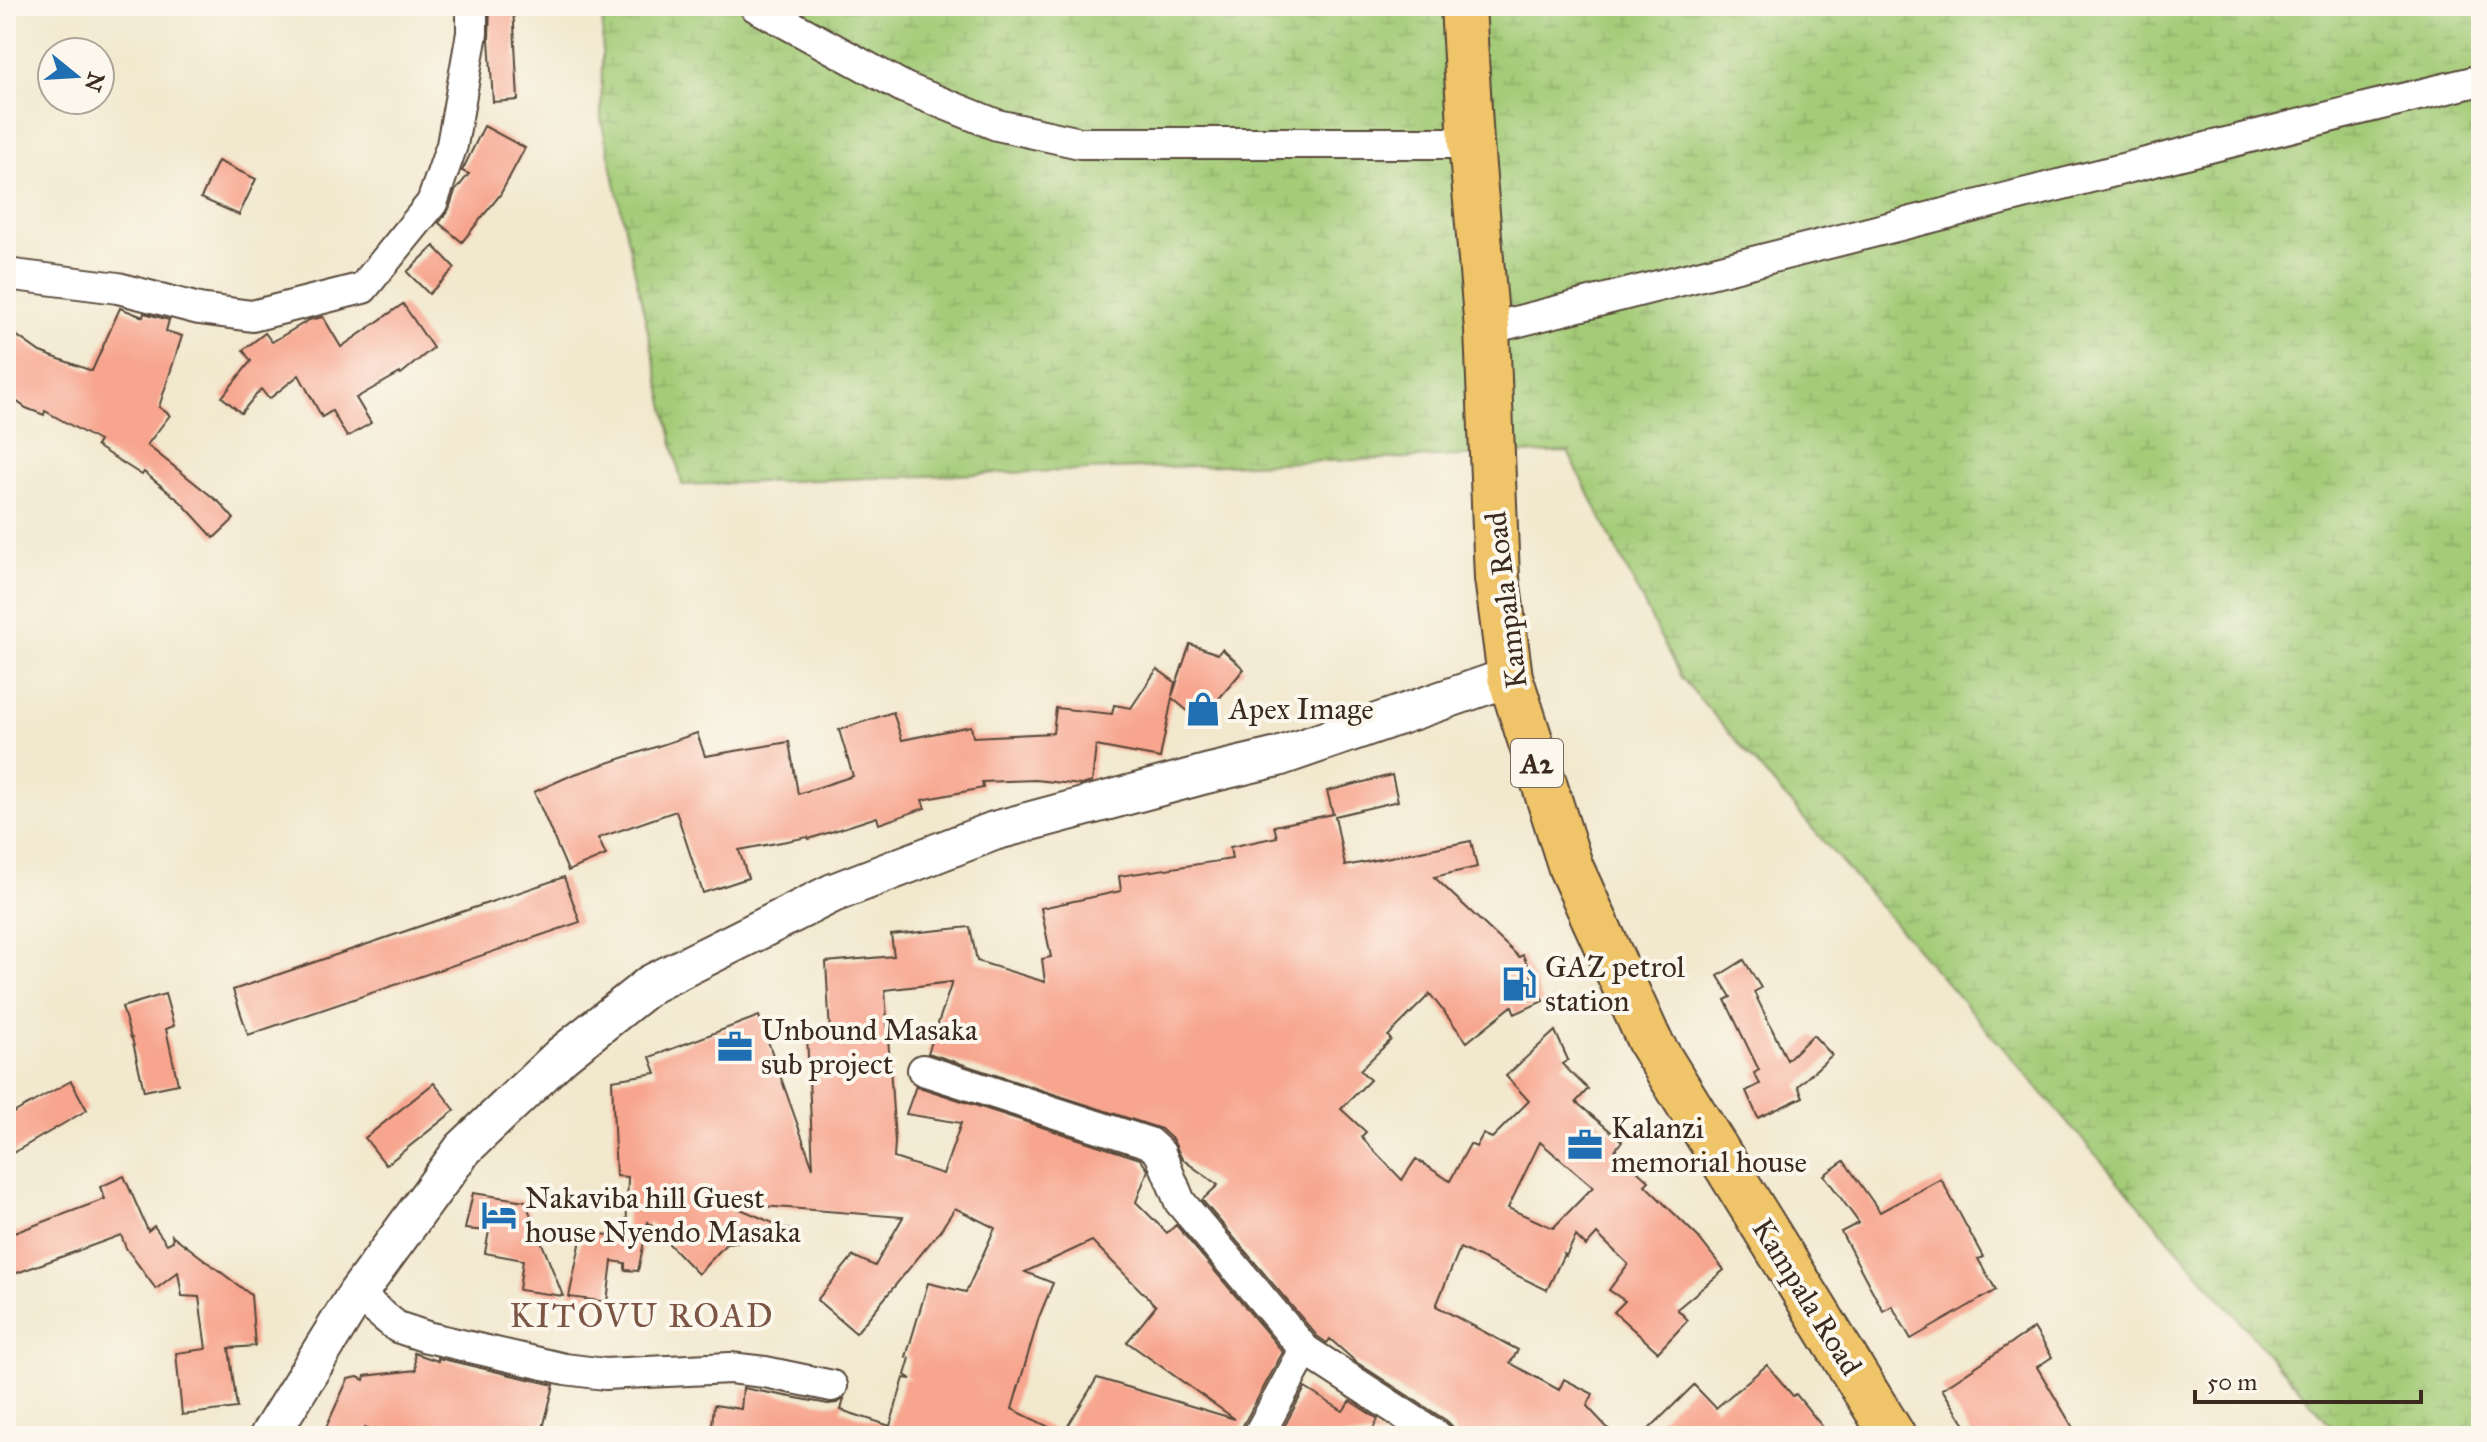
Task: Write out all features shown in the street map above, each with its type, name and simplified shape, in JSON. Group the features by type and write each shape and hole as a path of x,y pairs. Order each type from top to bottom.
{"main road":[{"name":"Kampala Road","path":"1463,6 1487,329 1497,578 1510,677 1571,868 1650,1042 1893,1436"}],"street":[{"path":"6,274 118,288 199,309 252,316 363,288 432,203 452,145 472,33 472,6"},
{"path":"755,6 905,88 997,125 1080,143 1471,143"},
{"path":"1487,329 2481,80"},
{"path":"269,1436 357,1294 463,1149 562,1055 651,984 833,893 994,831 1278,757 1510,677"},
{"path":"923,1070 1149,1143 1160,1153 1180,1202 1305,1350 1437,1436"},
{"path":"357,1294 397,1327 427,1337 565,1369 605,1374 730,1368 832,1386"},
{"path":"1258,1436 1305,1350"}],"green space":[{"path":"603,6 2481,6 2481,1436 2340,1436 1680,676 1568,452 682,485 601,119"}],"building":[{"path":"490,6 513,6 518,100 493,102"},
{"path":"484,126 525,148 500,195 462,242 439,223 449,209 455,191 469,174 462,171"},
{"path":"218,161 256,179 239,215 201,198"},
{"path":"434,246 455,268 429,294 407,272"},
{"path":"403,304 433,348 401,374 356,398 371,423 347,437 332,411 322,417 299,375 269,399 261,389 241,413 222,397 251,361 243,350 265,333 272,342 309,320 323,317 341,347"},
{"path":"120,308 143,317 144,313 169,320 166,331 182,336 159,407 170,415 147,445 220,503 234,519 214,538 181,502 144,472 142,475 96,446 99,441 45,411 44,415 26,408 6,394 6,328 40,352 92,371"},
{"path":"1190,644 1218,654 1222,649 1244,669 1200,721 1172,698 1160,758 1096,746 1092,782 1081,785 1036,780 982,782 983,788 922,800 925,808 879,824 877,817 809,839 739,850 748,878 703,893 676,811 598,838 606,855 568,871 534,792 572,775 697,733 705,756 789,742 798,794 853,776 839,730 893,712 902,740 971,726 973,737 1053,733 1056,708 1112,714 1114,705 1131,708 1157,669 1175,682 1172,696"},
{"path":"1392,775 1398,801 1335,816 1345,866 1471,841 1477,867 1434,877 1519,957 1523,955 1543,1001 1515,1014 1512,1006 1467,1042 1430,994 1388,1036 1391,1040 1360,1070 1370,1080 1341,1109 1366,1132 1361,1137 1402,1180 1416,1159 1450,1181 1470,1144 1476,1147 1483,1134 1492,1138 1529,1101 1506,1076 1555,1031 1568,1060 1562,1064 1588,1089 1576,1102 1622,1141 1615,1150 1649,1181 1645,1185 1698,1237 1724,1270 1677,1309 1688,1320 1658,1352 1614,1312 1625,1301 1609,1290 1628,1264 1597,1234 1586,1246 1576,1236 1547,1290 1460,1248 1436,1306 1518,1350 1510,1363 1559,1390 1564,1379 1593,1394 1587,1406 1615,1436 1455,1435 1447,1421 1356,1362 1330,1339 1327,1343 1317,1336 1202,1200 1218,1185 1182,1159 1173,1140 1161,1129 928,1053 952,982 885,990 894,1158 943,1174 961,1123 906,1114 916,1086 1140,1159 1148,1170 1136,1202 1167,1233 1176,1225 1283,1352 1240,1436 711,1436 714,1405 741,1409 743,1388 828,1404 844,1399 841,1410 890,1426 904,1378 911,1379 905,1375 910,1358 906,1357 928,1283 966,1292 995,1228 955,1208 940,1231 856,1333 817,1300 853,1256 875,1266 903,1217 726,1203 799,1234 727,1243 698,1274 648,1222 638,1271 625,1270 625,1263 612,1261 607,1302 569,1297 583,1230 626,1239 628,1177 616,1176 612,1080 656,1073 650,1057 759,1016 813,1168 807,1033 830,1033 826,962 894,956 891,935 970,927 977,961 1045,982 1042,959 1051,957 1041,908 1121,891 1119,876 1232,859 1230,847 1277,837 1274,826 1333,814 1327,791","holes":["1540,1142 1593,1187 1553,1228 1508,1208","1092,1241 1156,1306 1127,1342 1235,1419 1097,1378 1063,1434 1012,1409 1039,1317 1053,1283 1025,1272"]},
{"path":"564,877 580,922 248,1035 233,990"},
{"path":"1744,960 1761,988 1754,992 1787,1060 1813,1035 1832,1055 1798,1086 1803,1097 1758,1118 1746,1091 1760,1084 1754,1073 1759,1070 1725,1000 1731,997 1718,976"},
{"path":"165,994 174,1026 166,1029 178,1084 144,1091 122,1007"},
{"path":"71,1081 87,1110 6,1157 6,1117"},
{"path":"434,1083 455,1110 386,1165 365,1138"},
{"path":"1844,1161 1880,1212 1941,1179 1983,1257 1978,1259 1996,1290 1911,1339 1892,1306 1883,1311 1841,1232 1859,1223 1824,1175"},
{"path":"124,1176 148,1231 154,1226 167,1244 173,1241 172,1235 251,1295 255,1346 229,1348 237,1408 182,1415 176,1353 206,1349 199,1297 182,1296 178,1272 156,1289 126,1248 121,1235 6,1277 6,1236 105,1199 100,1187"},
{"path":"473,1193 525,1201 563,1296 519,1290 523,1260 485,1253 489,1231 465,1229"},
{"path":"2034,1328 2052,1357 2037,1367 2078,1436 1972,1436 1942,1389"},
{"path":"414,1353 438,1361 438,1358 554,1385 541,1436 387,1436 365,1428 362,1436 322,1436 348,1379 358,1377 364,1380 365,1376 416,1370"},
{"path":"1767,1365 1793,1396 1796,1394 1830,1436 1642,1436 1694,1385 1716,1408"},
{"path":"1305,1388 1343,1411 1350,1401 1378,1419 1373,1429 1384,1436 1279,1436"}],"place":[{"name":"Apex Image","path":"1203,709"},
{"name":"GAZ petrol station","path":"1519,984"},
{"name":"Unbound Masaka sub project","path":"735,1047"},
{"name":"Kalanzi memorial house","path":"1585,1145"},
{"name":"Nakaviba hill Guest house Nyendo Masaka","path":"499,1215"}],"district":[{"name":"KITOVU ROAD","path":"642,1315"}]}
